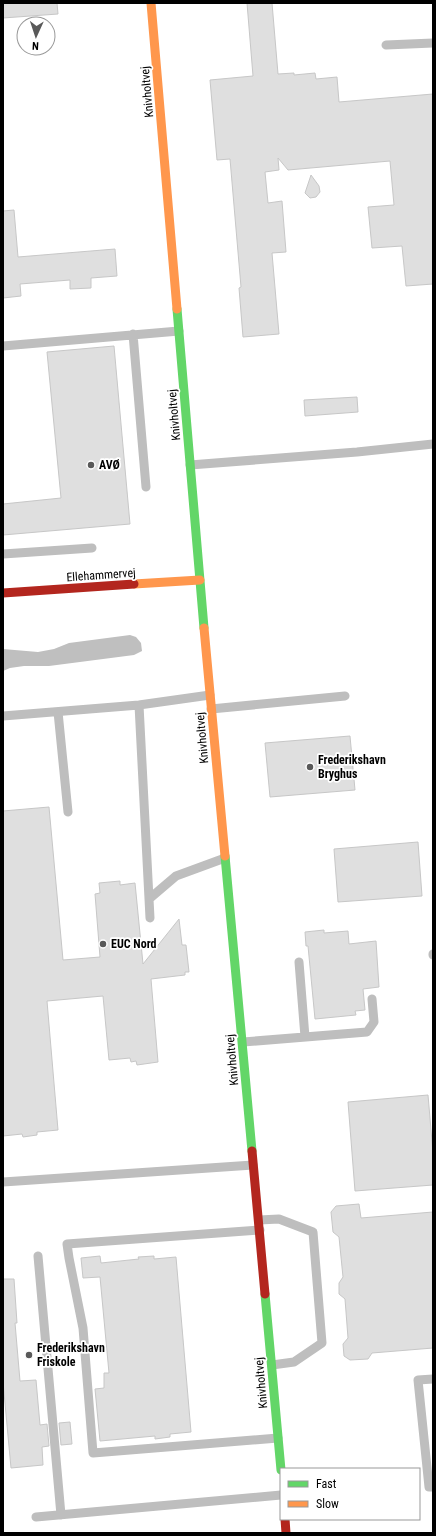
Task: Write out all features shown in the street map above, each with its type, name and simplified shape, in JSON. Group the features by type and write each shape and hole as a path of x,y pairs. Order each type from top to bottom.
{"street":[{"name":"Knivholtvej","path":"151,3 211,709 243,1042 281,1468"},
{"name":"Ellehammervej","path":"3,593 200,580"},
{"path":"285,1520 286,1533"}],"lane":[{"path":"386,45 433,43"},
{"path":"3,346 179,330"},
{"path":"133,334 146,487"},
{"path":"190,465 357,452 433,444"},
{"path":"3,554 92,548"},
{"path":"3,716 139,705 210,695"},
{"path":"211,709 345,696"},
{"path":"139,705 150,918"},
{"path":"58,712 68,812"},
{"path":"149,899 176,876 225,858"},
{"path":"299,962 305,1037"},
{"path":"243,1042 366,1032 374,1022 372,999"},
{"path":"3,1182 254,1165"},
{"path":"259,1220 279,1218 313,1232 322,1343 294,1362 272,1365"},
{"path":"260,1230 67,1244 83,1328 93,1453 278,1438"},
{"path":"38,1256 61,1515"},
{"path":"433,1379 418,1380 429,1487 433,1487"},
{"path":"36,1517 280,1495"}],"shaded area":[{"path":"130,635 136,637 141,643 142,651 134,655 49,666 24,666 10,668 3,671 3,649 38,652 54,649 69,643"}],"building":[{"path":"3,3 57,3 58,14 3,18"},
{"path":"247,3 272,3 278,74 294,73 294,75 315,73 316,79 337,77 339,102 433,94 433,284 406,286 402,246 372,248 368,207 394,205 390,161 288,170 278,158 279,170 265,172 268,203 282,201 286,252 272,253 279,334 243,337 239,288 241,287 230,159 217,160 210,80 253,76"},
{"path":"311,175 319,186 320,192 316,197 310,198 305,193"},
{"path":"14,210 18,257 115,249 117,276 91,278 91,288 70,289 70,280 20,284 21,296 3,298 3,211"},
{"name":"AVØ","path":"114,346 130,524 3,535 3,504 61,498 47,352"},
{"path":"357,397 358,412 305,416 304,400"},
{"name":"Frederikshavn Bryghus","path":"350,736 355,790 270,797 265,743"},
{"name":"EUC Nord","path":"49,807 63,960 100,957 95,894 100,893 99,883 120,881 120,885 135,883 143,964 179,919 182,945 186,945 189,972 185,972 185,975 151,979 158,1062 137,1065 136,1061 131,1062 130,1058 109,1060 103,996 47,1001 58,1130 37,1132 37,1135 23,1137 22,1134 3,1136 3,811"},
{"path":"418,842 422,896 338,902 334,849"},
{"path":"324,930 324,933 348,931 349,944 376,941 379,987 363,989 365,1010 355,1011 356,1015 315,1019 308,946 306,946 305,932"},
{"path":"428,1095 433,1153 433,1185 355,1191 348,1102"},
{"path":"359,1204 361,1218 433,1212 433,1348 372,1353 368,1359 350,1360 344,1356 343,1344 348,1338 345,1299 339,1294 339,1283 343,1277 339,1237 333,1232 331,1212 336,1206"},
{"path":"100,1256 101,1263 139,1259 138,1257 154,1256 154,1259 176,1257 191,1432 170,1434 170,1437 155,1439 155,1436 100,1441 95,1389 104,1388 104,1373 109,1373 100,1277 83,1278 81,1258"},
{"path":"3,1279 14,1279 17,1323 15,1323 20,1381 36,1380 40,1425 47,1424 49,1446 42,1447 43,1465 11,1468 3,1382"},
{"path":"70,1422 72,1444 61,1445 59,1423"}],"traffic: fast":[{"path":"177,309 204,628"},
{"path":"225,856 252,1151"},
{"path":"265,1294 281,1468"}],"traffic: slow":[{"path":"151,3 177,309"},
{"path":"134,584 200,580"},
{"path":"204,628 225,856"}],"traffic: jam":[{"path":"3,593 134,584"},
{"path":"252,1151 265,1294"},
{"path":"285,1520 286,1533"}],"place":[{"name":"AVØ","path":"91,465"},
{"name":"Frederikshavn Bryghus","path":"310,767"},
{"name":"EUC Nord","path":"103,944"},
{"name":"Frederikshavn Friskole","path":"29,1355"}]}
